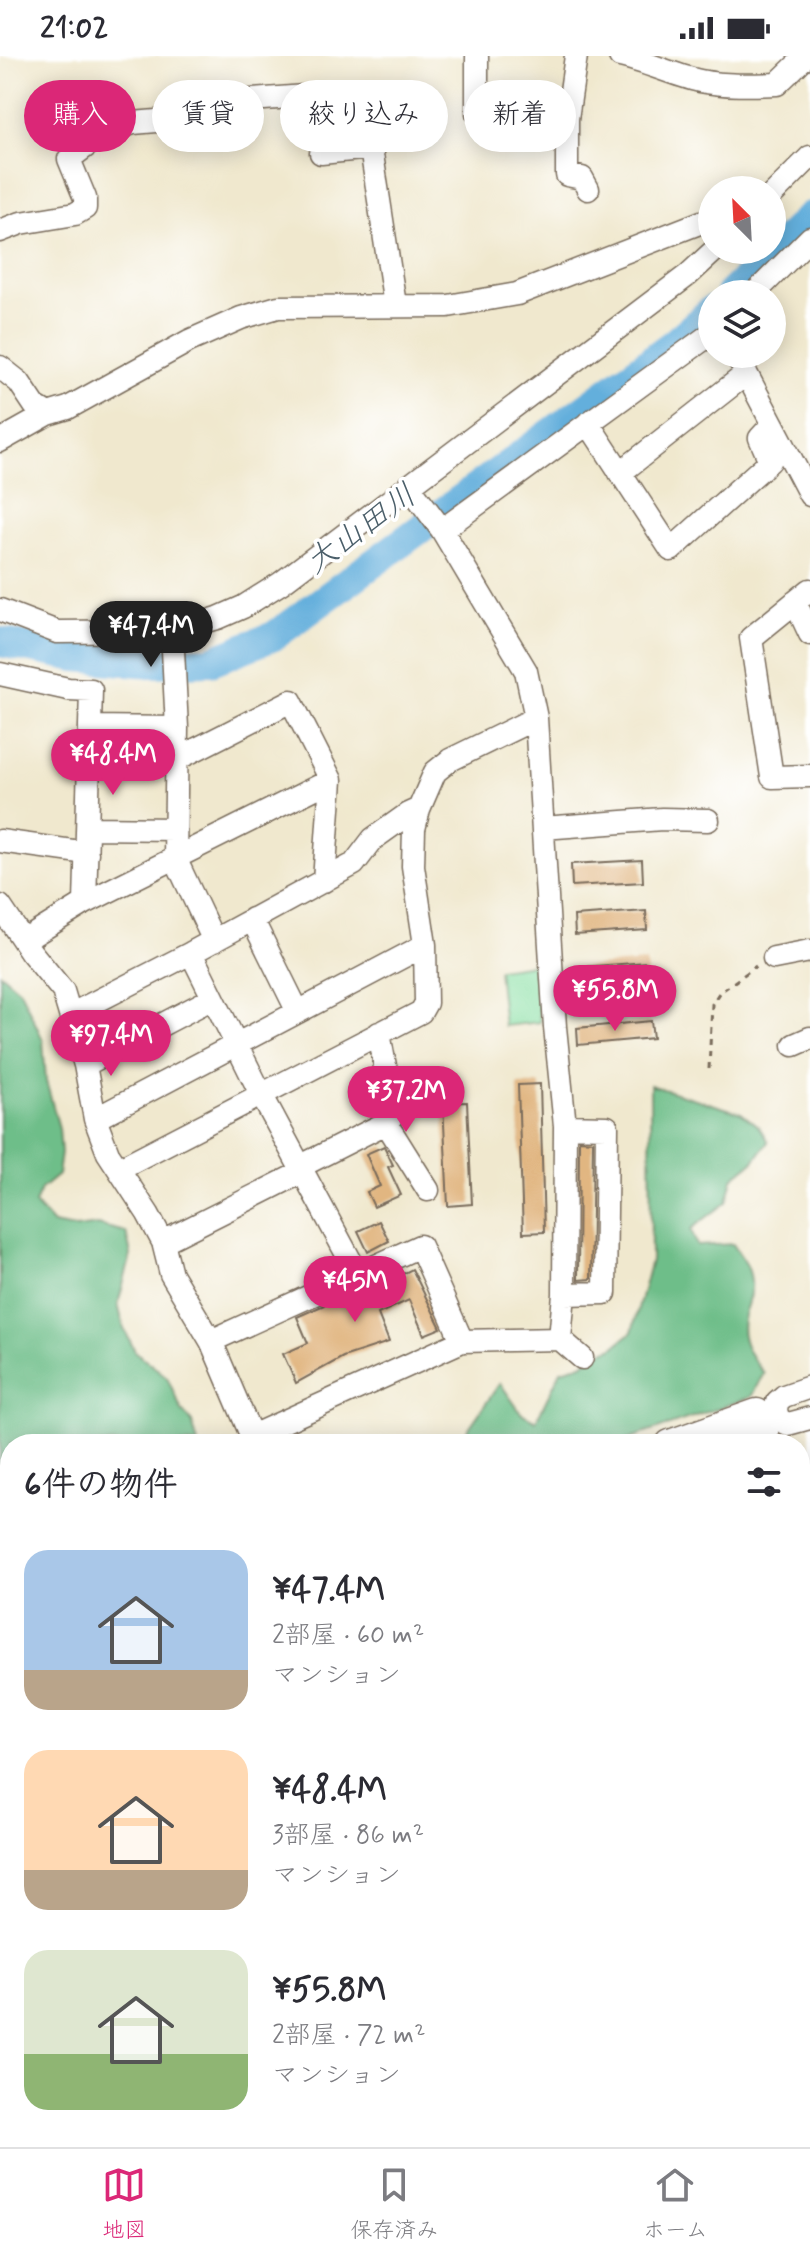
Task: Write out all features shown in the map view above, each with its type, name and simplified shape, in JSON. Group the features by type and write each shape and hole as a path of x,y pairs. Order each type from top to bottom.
{"main road":[{"path":"711,1434 760,1422 744,1434"}],"street":[{"path":"477,56 477,80"},
{"path":"573,80 576,56"},
{"path":"620,56 698,81 754,85 777,84 806,56"},
{"path":"0,231 21,223 75,214 85,208 85,198 69,159 73,153 109,133 133,123 180,119 200,104 280,98"},
{"path":"321,153 331,152"},
{"path":"372,152 395,305"},
{"path":"567,152 567,175 582,178 588,189"},
{"path":"786,181 810,157"},
{"path":"0,441 48,414 68,408 189,341 241,318 278,307 448,306 517,294 698,223"},
{"path":"786,253 810,238"},
{"path":"0,610 57,632 172,638 243,607 412,490 700,264"},
{"path":"440,528 698,343"},
{"path":"0,367 19,382 35,406 48,414"},
{"path":"620,473 737,368"},
{"path":"743,368 772,425 805,473 810,495"},
{"path":"588,423 671,550 770,461 760,438 772,425"},
{"path":"412,490 440,528 526,671 536,718 555,1027 565,1126 564,1294 560,1339"},
{"path":"810,634 802,596 751,638 772,777 810,776"},
{"path":"172,638 177,728 175,858 214,941"},
{"path":"0,674 68,689 91,690 85,903"},
{"path":"177,759 291,701 331,780 324,881"},
{"path":"120,1168 421,1012 426,1003 425,945 413,866 414,829 419,809 435,772 450,760 536,718"},
{"path":"91,727 177,728"},
{"path":"25,940 85,903 331,780"},
{"path":"72,1014 354,864 373,839 419,809"},
{"path":"543,828 662,819 708,820"},
{"path":"89,828 174,829"},
{"path":"0,841 87,853"},
{"path":"0,906 63,991 85,1065 95,1119 108,1153 163,1242 176,1285 211,1341 251,1434"},
{"path":"252,919 298,1012"},
{"path":"95,1119 425,945"},
{"path":"774,958 810,951"},
{"path":"191,953 261,1094 357,1273"},
{"path":"85,1065 213,998"},
{"path":"163,1242 386,1123 392,1116 392,1105 379,1033"},
{"path":"386,1123 428,1190"},
{"path":"564,1294 605,1293 607,1127 565,1126"},
{"path":"211,1341 420,1246 462,1341"},
{"path":"267,1434 462,1341 560,1339 582,1358"},
{"path":"810,1387 784,1396 777,1402 776,1411 779,1420 788,1424 810,1418"}],"path":[{"path":"709,1069 714,1000 755,966 774,958"}],"green space":[{"path":"534,964 540,1022 504,1026 498,969"},
{"path":"0,973 20,990 43,1040 46,1081 59,1128 61,1153 58,1175 41,1189 35,1204 53,1224 75,1228 98,1225 126,1232 131,1255 118,1304 124,1329 135,1351 167,1377 182,1411 192,1422 195,1434 0,1434"},
{"path":"650,1085 741,1113 759,1127 768,1142 754,1161 733,1178 727,1202 691,1229 697,1246 733,1244 747,1266 751,1280 742,1326 744,1339 750,1354 764,1373 751,1397 643,1434 465,1434 500,1383 521,1413 536,1421 561,1370 582,1364 594,1354 612,1348 632,1332 651,1260"}],"building":[{"path":"642,860 643,882 572,886 571,864"},
{"path":"646,911 647,930 575,935 574,916"},
{"path":"646,962 648,985 572,991 570,968"},
{"path":"651,1021 653,1038 578,1045 577,1028"},
{"path":"540,1084 544,1232 523,1233 518,1085"},
{"path":"467,1102 472,1204 448,1206 443,1103"},
{"path":"579,1140 593,1141 591,1279 578,1280"},
{"path":"384,1146 393,1165 388,1167 401,1195 374,1207 367,1192 380,1186 366,1154"},
{"path":"379,1221 389,1241 368,1252 358,1231"},
{"path":"412,1269 441,1328 424,1335 409,1300 378,1314 389,1342 343,1357 296,1383 283,1354 308,1343 297,1317 367,1286 369,1292"}],"waterway":[{"name":"大山田川","path":"744,280 810,216"},
{"name":"大山田川","path":"0,642 76,657 151,663 211,661 274,636 674,343 698,322"}]}
